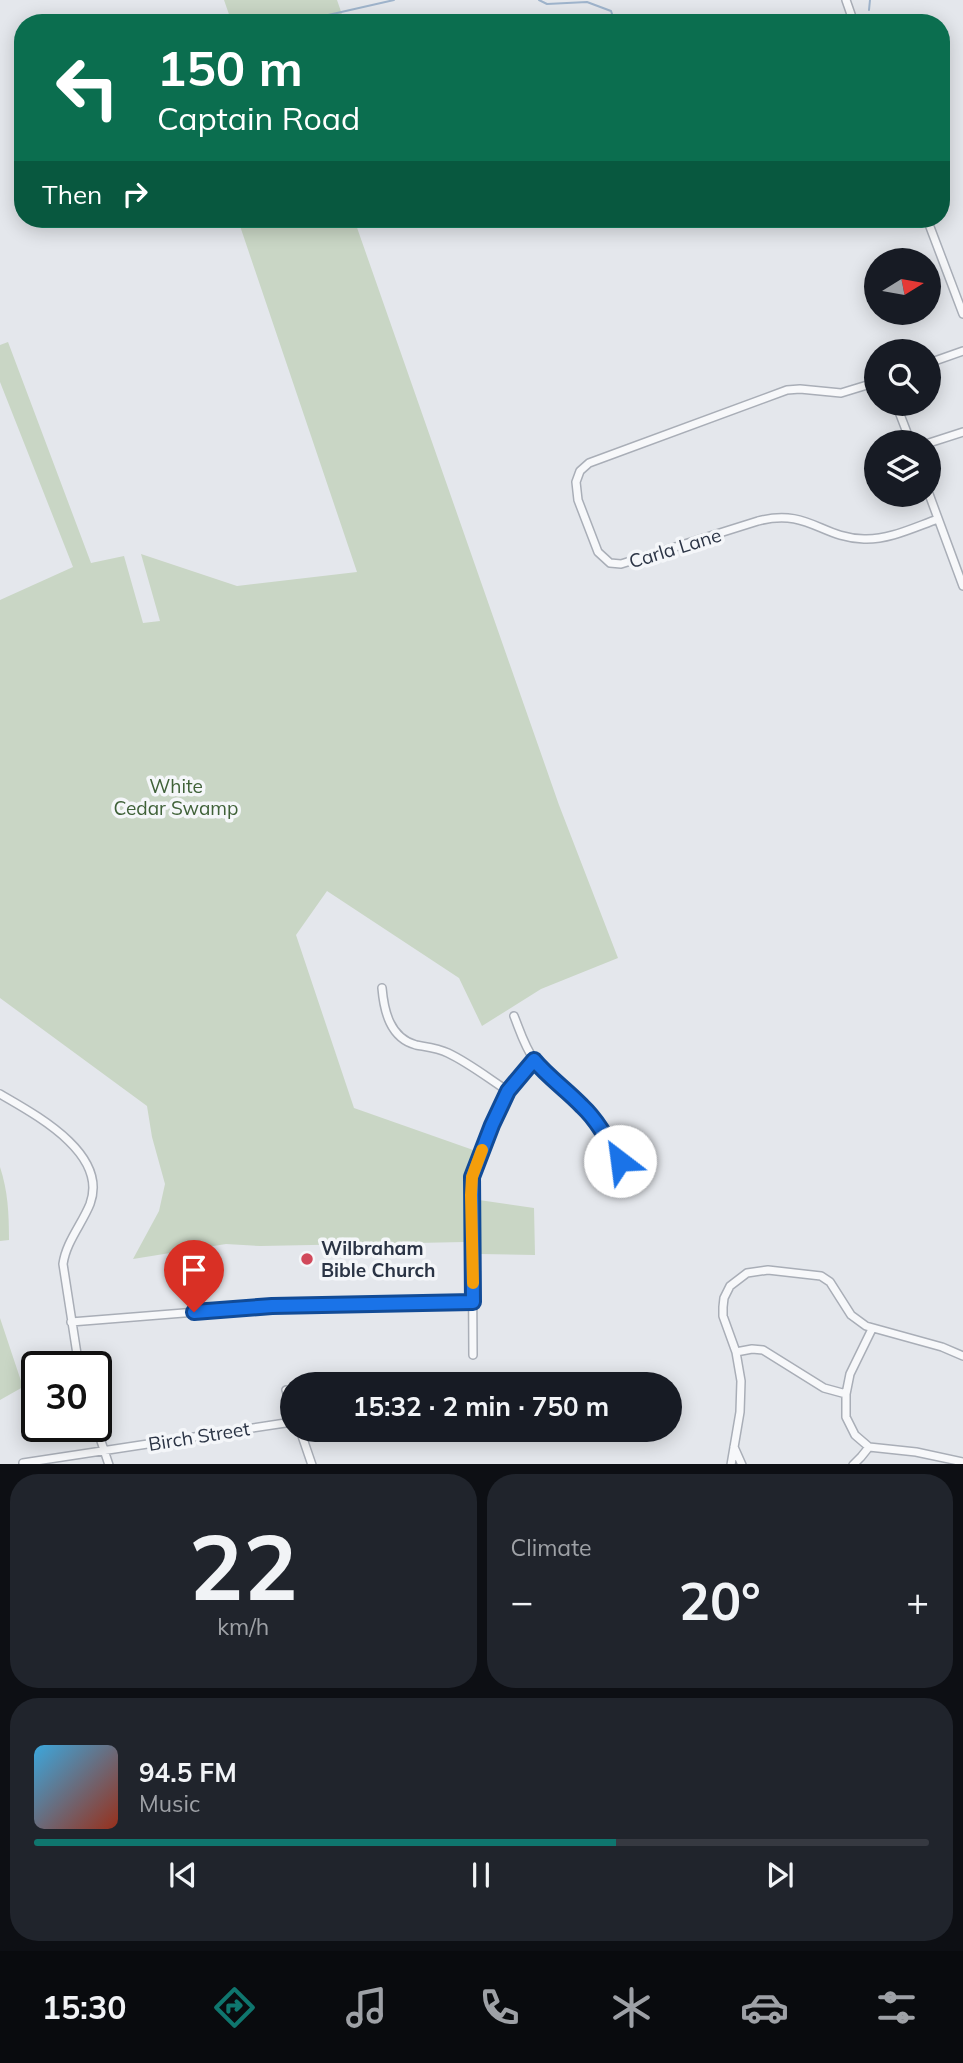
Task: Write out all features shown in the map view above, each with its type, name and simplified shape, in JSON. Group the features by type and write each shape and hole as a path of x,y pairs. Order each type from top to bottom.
{"street":[{"path":"930,228 963,314"},
{"path":"941,359 963,351"},
{"name":"Carla Lane","path":"864,386 841,393 787,390 589,463 577,476 575,488 598,552 610,563 626,564 758,521 776,518 803,520 836,534 865,539 885,537 939,519"},
{"path":"941,439 963,432"},
{"path":"934,507 963,586"},
{"path":"382,988 389,1021 399,1036 411,1043 451,1054 508,1091"},
{"path":"514,1016 534,1060 594,1119 618,1161"},
{"path":"474,1355 472,1177 508,1091 534,1060"},
{"path":"0,1094 56,1128 79,1153 90,1174 91,1202 65,1252 63,1264 76,1351"},
{"path":"731,1464 742,1392 736,1352 723,1316 724,1298 734,1282 747,1273 768,1270 815,1275 826,1279 851,1315 873,1329 942,1346 963,1356"},
{"path":"71,1322 272,1306 473,1302"},
{"path":"873,1329 855,1363 846,1395 845,1407 849,1426 869,1447 916,1452 963,1462"},
{"path":"736,1352 763,1350 824,1388 846,1395"},
{"name":"Birch Street","path":"23,1464 280,1424"},
{"path":"101,1442 109,1464"},
{"path":"304,1442 312,1464"},
{"path":"734,1447 742,1464"},
{"path":"854,1464 869,1447"}],"green space":[{"path":"224,0 337,0 342,14 229,14"},
{"name":"White Cedar Swamp","path":"241,228 357,228 559,805 618,958 541,989 482,1026 459,978 327,891 296,935 354,1108 476,1151 468,1174 465,1198 534,1208 535,1255 480,1254 480,1239 465,1242 260,1246 226,1244 133,1259 159,1211 165,1184 147,1106 0,998 0,600 73,567 0,382 0,345 8,342 91,563 124,556 143,623 160,621 141,554 237,586 357,572"},
{"path":"0,1167 8,1203 9,1240 0,1241"},
{"path":"0,1318 21,1388 0,1400"}],"waterway":[{"path":"333,14 394,0"},
{"path":"539,0 547,4 587,2 611,11 612,14"},
{"path":"869,10 870,0"}],"slow traffic":[{"path":"473,1283 472,1177 482,1150"}],"place":[{"name":"Wilbraham Bible Church","path":"307,1259"}],"route":[{"path":"194,1312 272,1306 473,1302 472,1177 508,1091 534,1060 588,1112 620,1161"}]}
